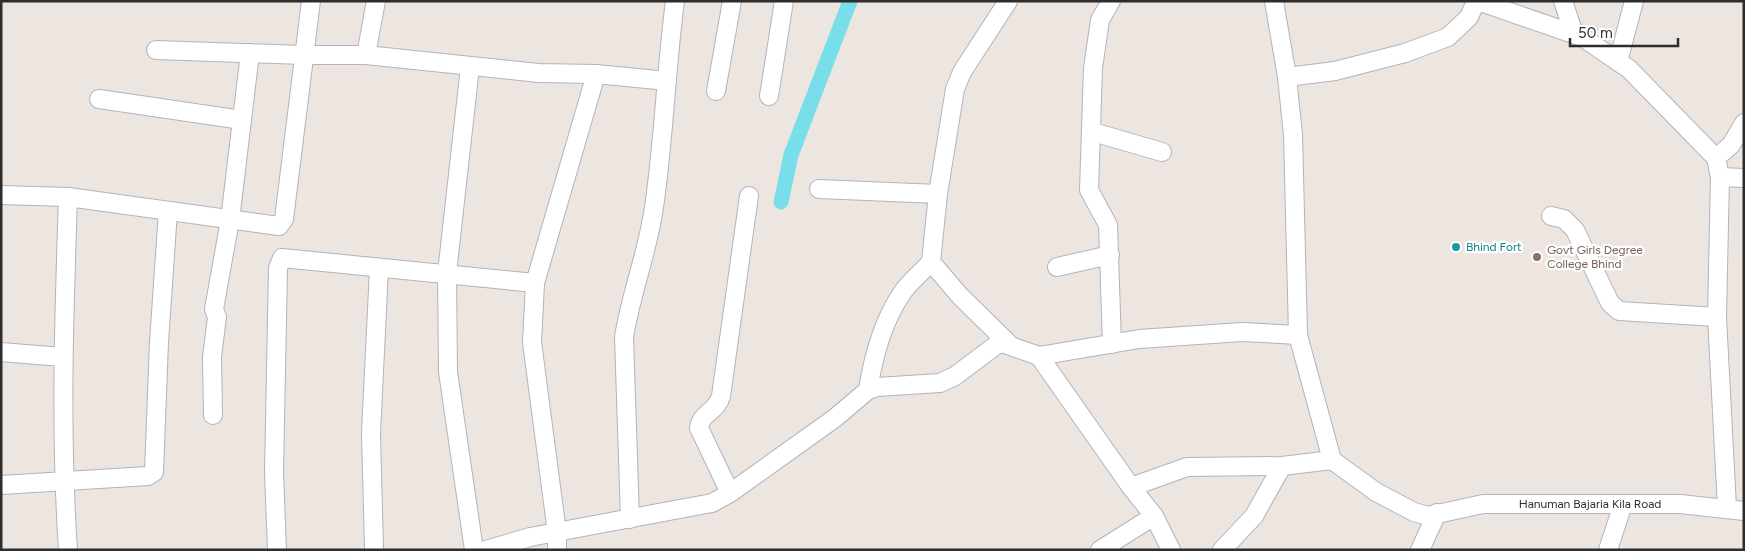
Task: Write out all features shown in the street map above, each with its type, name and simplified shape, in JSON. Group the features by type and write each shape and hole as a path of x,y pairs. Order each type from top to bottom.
{"street":[{"path":"1,196 68,197 279,226 284,219 311,1"},
{"path":"366,55 376,1"},
{"path":"630,520 624,337 654,207 675,1"},
{"path":"716,91 732,1"},
{"path":"769,96 784,1"},
{"path":"868,390 870,374 887,318 902,291 931,262 938,194 955,89 962,72 1008,1"},
{"path":"1111,1 1100,20 1093,68 1089,190 1106,217 1110,255 1112,344"},
{"path":"1131,487 1187,467 1282,466 1332,460 1298,335 1293,135 1287,77 1274,1"},
{"path":"1287,77 1335,71 1405,53 1448,37 1469,17 1477,1 1582,37 1629,69 1716,158 1720,177 1717,317 1735,510"},
{"path":"1563,1 1574,34"},
{"path":"1618,62 1634,1"},
{"path":"156,50 366,55 539,73 596,74 667,81"},
{"path":"213,415 212,357 217,317 214,308 230,220 250,53"},
{"path":"470,66 447,274 448,372 474,550"},
{"path":"557,541 532,342 535,283 596,74"},
{"path":"99,99 242,120"},
{"path":"1716,158 1731,145 1744,123"},
{"path":"1092,132 1162,152"},
{"path":"1720,177 1744,178"},
{"path":"819,189 938,194"},
{"path":"730,492 699,428 703,416 716,407 721,396 750,196"},
{"path":"68,197 62,357 63,480 68,550"},
{"path":"1,485 148,476 154,472 159,342 168,211"},
{"path":"1551,216 1564,219 1575,230 1610,303 1619,311 1717,317"},
{"path":"1058,267 1110,255"},
{"path":"277,550 274,473 278,268 282,258 535,283"},
{"path":"931,262 960,296 1008,344"},
{"path":"374,550 371,433 379,269"},
{"path":"486,550 530,537 557,541 630,520 712,503 836,418 868,390 940,382 955,376 995,346 1002,343 1039,356 1139,340 1242,332 1298,335"},
{"path":"1,352 62,357"},
{"path":"1039,356 1131,487 1154,516 1171,550"},
{"name":"Hanuman Bajaria Kila Road","path":"1332,460 1376,492 1414,512 1428,516 1483,504 1680,504 1735,510"},
{"path":"1222,550 1254,516 1282,466"},
{"path":"1608,550 1623,504"},
{"path":"1420,550 1436,513"},
{"path":"1100,550 1154,516"}],"waterway":[{"path":"781,202 791,155 850,1"}],"place":[{"name":"Bhind Fort","path":"1456,247"},
{"name":"Govt Girls Degree College Bhind","path":"1537,257"}]}
